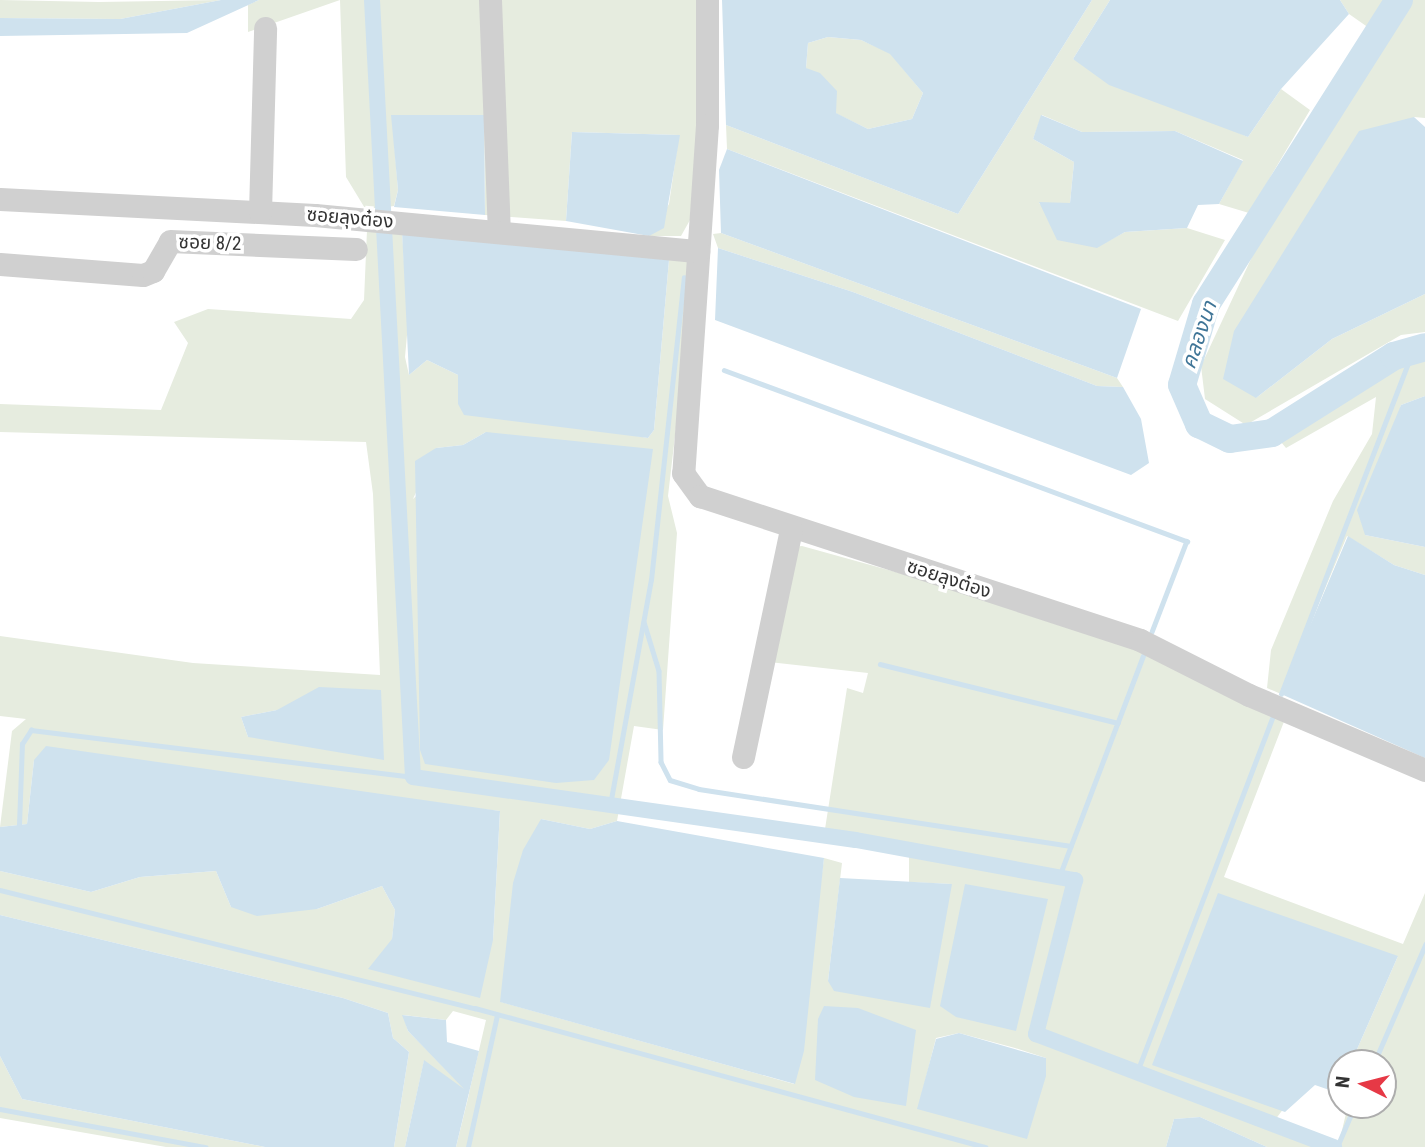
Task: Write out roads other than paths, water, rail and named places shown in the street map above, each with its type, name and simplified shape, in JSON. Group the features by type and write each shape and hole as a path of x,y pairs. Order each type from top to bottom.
{"street":[{"path":"490,0 499,232"},
{"name":"ซอยลุงต๋อง","path":"707,0 707,125 683,473 700,496 791,528 1140,640 1249,695 1425,770"},
{"path":"260,212 265,29"},
{"name":"ซอยลุงต๋อง","path":"0,199 350,218 698,251"},
{"name":"ซอย 8/2","path":"0,264 143,275 153,271 170,241 356,249"},
{"path":"743,757 791,528"}],"water":[{"path":"221,0 259,0 187,33 0,36 0,18 120,19"},
{"path":"722,0 1092,0 958,214 726,125","holes":["828,37 861,40 890,54 923,93 912,119 868,129 836,113 837,91 820,73 806,68 808,43"]},
{"path":"1110,0 1340,0 1349,14 1281,89 1248,137 1109,85 1073,59"},
{"path":"391,115 484,115 485,215 394,207 398,190"},
{"path":"1041,115 1082,132 1175,131 1243,161 1219,204 1198,205 1187,228 1125,232 1097,248 1057,240 1039,202 1070,203 1074,162 1033,139"},
{"path":"1414,117 1425,127 1425,294 1332,339 1256,398 1223,379 1234,331 1359,131"},
{"path":"572,132 680,135 664,228 649,236 566,221"},
{"path":"727,149 1141,309 1117,378 721,233 719,170"},
{"path":"402,231 669,260 654,430 648,438 464,415 458,404 458,375 427,360 409,375"},
{"path":"718,248 853,292 1097,386 1123,387 1141,419 1149,463 1131,475 715,320"},
{"path":"1425,396 1425,547 1365,535 1357,510 1401,405"},
{"path":"486,432 653,449 609,760 594,780 556,783 425,764 420,750 415,461 436,448 463,445"},
{"path":"1348,536 1394,565 1425,575 1425,758 1281,694"},
{"path":"319,687 381,690 384,760 248,737 241,717 277,710"},
{"path":"46,746 500,811 493,940 480,998 368,969 392,939 395,910 382,886 317,909 257,916 231,907 216,871 140,877 91,892 0,871 0,827 27,824 34,760"},
{"path":"541,819 590,829 617,821 824,858 804,1051 795,1084 500,1002 513,883 523,850"},
{"path":"840,878 952,884 930,1008 834,991 828,981"},
{"path":"965,884 1048,899 1016,1031 956,1017 940,1006"},
{"path":"1218,893 1398,956 1357,1049 1327,1049 1327,1089 1315,1085 1285,1112 1152,1065"},
{"path":"0,915 343,998 388,1013 393,1038 409,1052 394,1147 265,1147 22,1099 0,1056"},
{"path":"824,1006 858,1008 916,1030 906,1106 854,1097 815,1080 818,1019"},
{"path":"402,1015 446,1020 447,1042 479,1051 456,1147 405,1147 424,1060 464,1089 408,1031"},
{"path":"959,1033 1046,1058 1046,1076 1027,1139 917,1109 936,1039"},
{"path":"1200,1117 1267,1147 1166,1147 1174,1119"}],"waterway":[{"path":"372,0 413,777 856,840 1075,880 1036,1034 1334,1147"},
{"name":"คลองนา","path":"1399,0 1206,304 1182,385 1199,424 1230,439 1272,433 1394,356 1425,347"},
{"path":"610,805 651,580 684,278"},
{"path":"1281,694 1413,351"},
{"path":"724,370 1187,541 1152,632"},
{"path":"644,622 659,671 661,762 670,780 699,789 1071,846"},
{"path":"1059,877 1143,656"},
{"path":"880,664 1118,723"},
{"path":"1137,1072 1272,718"},
{"path":"19,825 22,744 31,730 413,777"},
{"path":"0,890 475,1008 985,1147"},
{"path":"1380,1049 1425,945"},
{"path":"468,1147 497,1015"},
{"path":"0,1109 206,1147"},
{"path":"1337,1147 1349,1119"}]}
